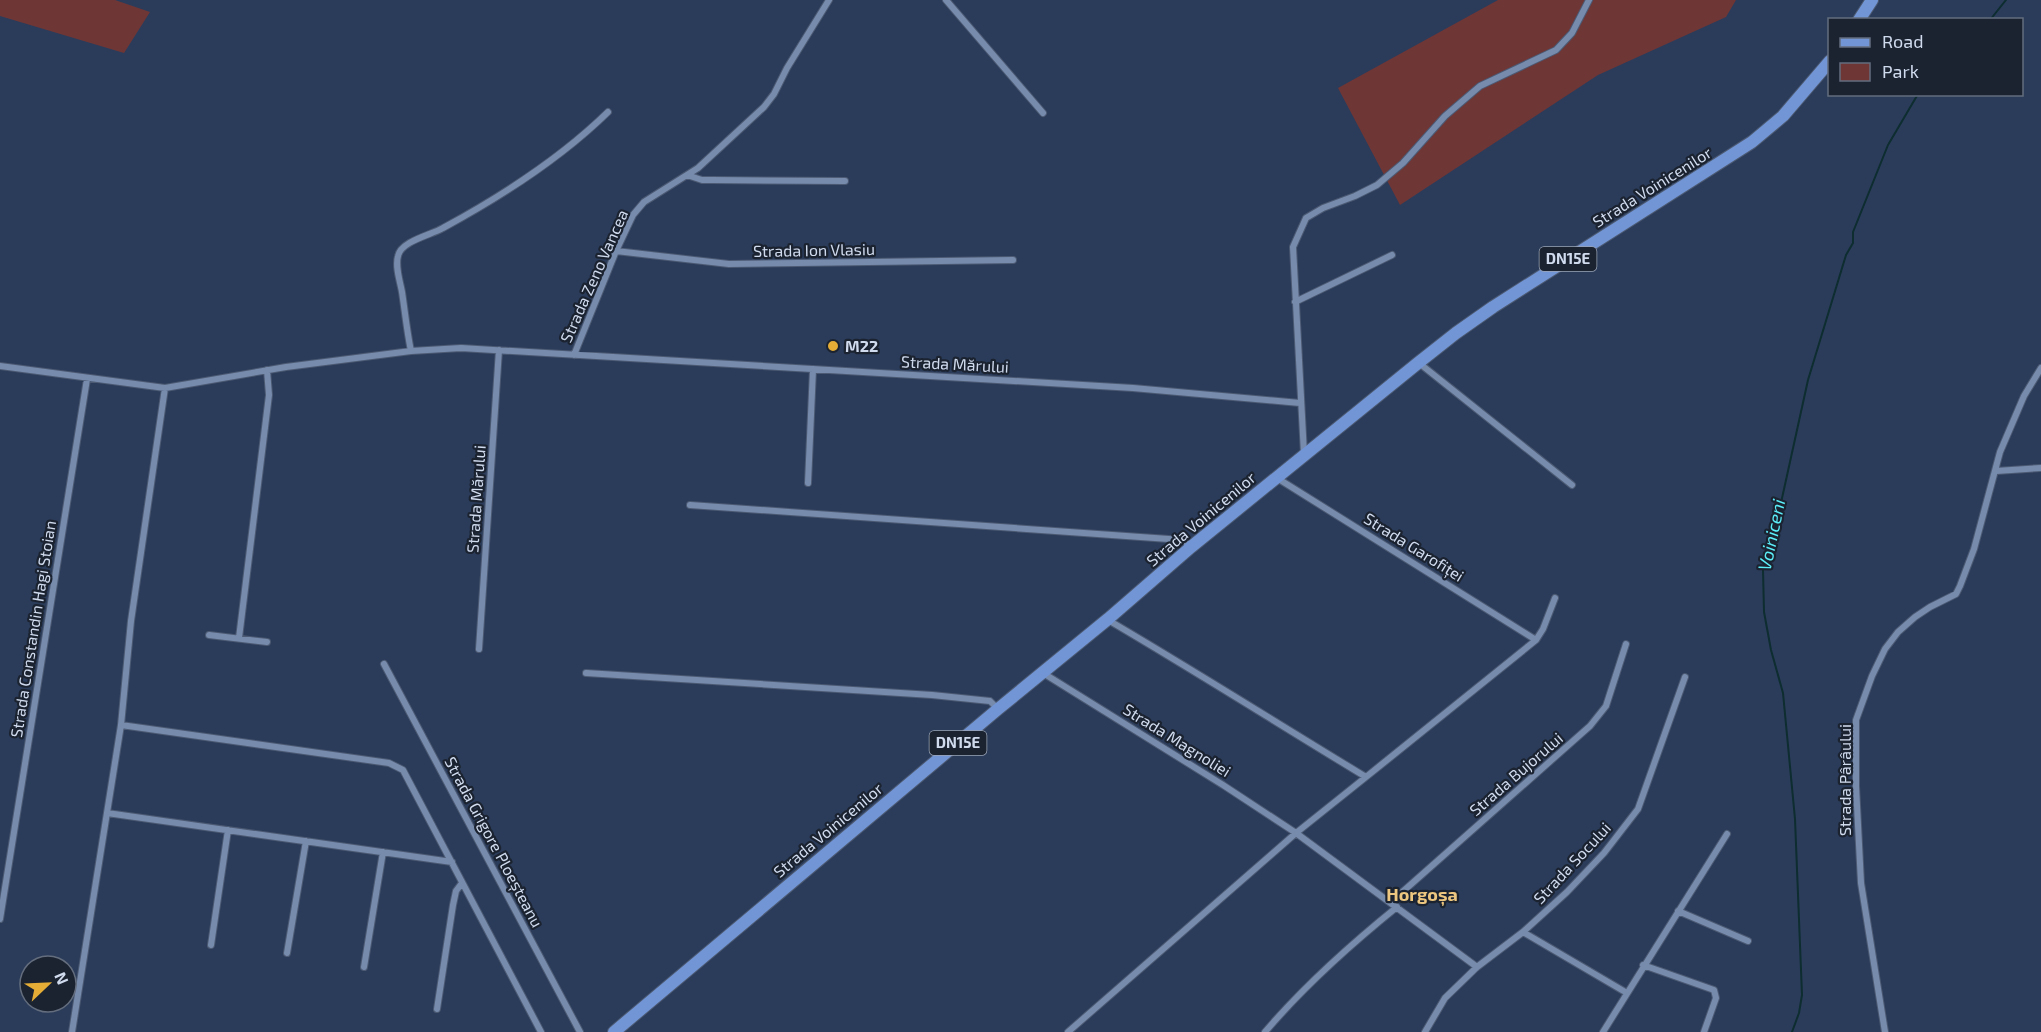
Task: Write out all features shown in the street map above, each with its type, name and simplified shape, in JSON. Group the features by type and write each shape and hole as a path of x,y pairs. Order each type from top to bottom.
{"main road":[{"path":"1860,18 1872,0"},
{"name":"Strada Voinicenilor","path":"614,1032 1042,672 1108,620 1191,548 1418,363 1493,307 1752,142 1783,116 1828,63"}],"street":[{"name":"Strada Zeno Vancea","path":"574,355 616,250 633,215 644,202 687,175 718,151 764,106 774,94 792,59 829,0"},
{"path":"946,0 1043,113"},
{"path":"1304,456 1293,247 1306,218 1331,204 1377,185 1402,164 1445,116 1480,87 1556,50 1572,33 1589,0"},
{"path":"411,351 398,270 398,255 401,248 406,243 448,225 515,185 574,143 608,112"},
{"path":"687,175 702,180 845,181"},
{"name":"Strada Ion Vlasiu","path":"616,250 729,264 1012,260"},
{"path":"1295,302 1392,255"},
{"name":"Strada Mărului","path":"0,366 165,388 267,370 411,351 461,348 1133,388 1300,403"},
{"name":"Strada Mărului","path":"479,649 499,350"},
{"path":"1418,363 1572,485"},
{"name":"Strada Pârâului","path":"1885,1032 1862,883 1856,786 1856,720 1872,676 1885,649 1898,632 1930,607 1956,594 1967,571 2010,427 2024,396 2041,368"},
{"path":"808,483 813,369"},
{"path":"238,638 269,395 267,370"},
{"name":"Strada Constandin Hagi Stoian","path":"0,920 87,379"},
{"path":"72,1032 121,725 126,668 165,388"},
{"path":"1996,471 2041,468"},
{"name":"Strada Garofiței","path":"1277,478 1536,640"},
{"path":"690,505 1183,540 1191,548"},
{"path":"1068,1032 1296,833 1536,640 1543,629 1555,598"},
{"path":"1108,620 1366,777"},
{"path":"208,635 267,642"},
{"name":"Strada Bujorului","path":"1391,902 1590,726 1606,706 1626,644"},
{"name":"Strada Grigore Ploeșteanu","path":"384,664 580,1032"},
{"name":"Strada Magnoliei","path":"1042,672 1296,833 1477,967"},
{"path":"586,673 932,695 990,701 998,709"},
{"name":"Strada Socului","path":"1425,1032 1445,998 1477,967 1523,932 1567,892 1604,853 1638,809 1684,677"},
{"path":"121,725 389,763 403,770 541,1032"},
{"path":"107,813 452,862"},
{"path":"211,945 228,830"},
{"path":"1603,1032 1727,834"},
{"path":"287,952 306,842"},
{"path":"364,967 383,852"},
{"path":"437,1009 453,905 456,891 462,883"},
{"path":"1266,1032 1323,970 1398,907"},
{"path":"1678,911 1748,941"},
{"path":"1523,932 1627,993"},
{"path":"1643,965 1714,990 1716,998 1704,1032"}],"green space":[{"path":"0,0 115,0 150,12 124,53 0,16"},
{"path":"1498,0 1736,0 1726,17 1598,75 1400,205 1338,88"}],"waterway":[{"name":"Voiniceni","path":"1992,18 2006,0"},
{"name":"Voiniceni","path":"1792,1032 1799,1013 1802,995 1795,819 1783,693 1771,650 1764,612 1763,570 1777,521 1808,380 1846,255 1853,243 1853,232 1888,145 1917,96"}],"place":[{"name":"M22","path":"833,346"}],"district":[{"name":"Horgoșa","path":"1422,895"}]}
